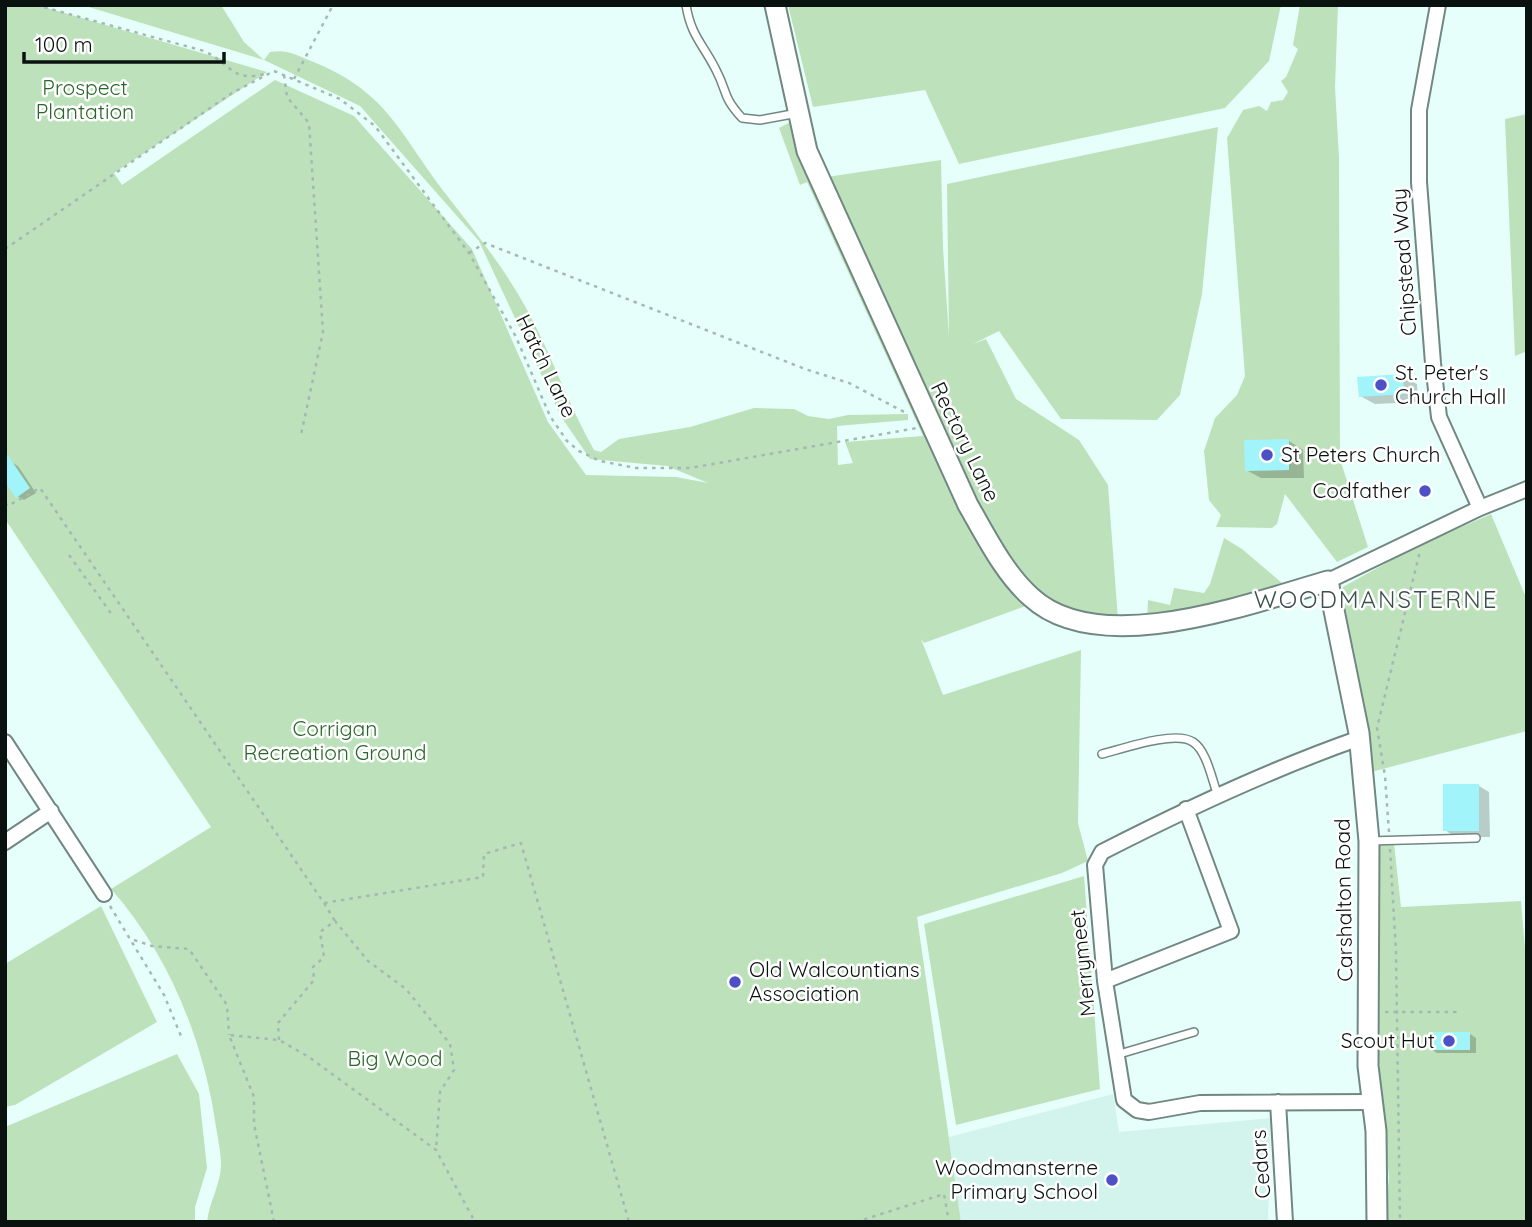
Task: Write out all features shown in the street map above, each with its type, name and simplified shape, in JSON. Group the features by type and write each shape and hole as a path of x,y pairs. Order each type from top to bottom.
{"main road":[{"name":"Rectory Lane","path":"775,5 807,151 962,494 1001,559 1031,598 1060,614 1094,624 1147,627 1328,581"},
{"name":"Carshalton Road","path":"1328,581 1360,738 1369,841 1371,902 1368,1066 1376,1131 1377,1222"}],"street":[{"name":"Chipstead Way","path":"1438,5 1419,110 1419,182 1433,363 1439,416 1480,508"},
{"path":"1328,581 1480,508 1527,489"},
{"name":"Merrymeet","path":"1360,738 1308,756 1186,809 1097,857 1105,981 1124,1100 1137,1110 1149,1112 1200,1104 1372,1102"},
{"path":"5,742 104,894"},
{"path":"1105,981 1235,934 1186,809"},
{"path":"5,842 51,811"},
{"name":"Cedars","path":"1278,1102 1284,1222"}],"lane":[{"path":"686,5 689,27 717,72 727,101 743,118 760,120 799,113"},
{"path":"1102,754 1160,740 1185,739 1194,742 1201,752 1218,796"},
{"path":"1369,841 1476,838"},
{"path":"1115,1055 1194,1032"}],"path":[{"path":"36,5 204,51 235,73 250,78 274,71"},
{"path":"294,79 333,5"},
{"path":"5,249 232,93 274,71"},
{"name":"Hatch Lane","path":"274,71 340,99 375,127 469,253 516,337 550,416 567,441 600,461 636,468 690,468 920,427 908,414 849,383 804,369 485,243 469,253"},
{"path":"284,75 287,97 309,123 323,332 301,435"},
{"path":"5,503 8,506 40,488 334,921 368,961 406,989 450,1044 454,1070 440,1092 436,1150"},
{"path":"1400,1222 1389,840 1385,776 1377,728 1424,534"},
{"path":"69,555 113,616"},
{"path":"324,903 483,877 484,854 521,844 629,1222"},
{"path":"104,894 164,995 181,1036"},
{"path":"279,1040 278,1023 314,980 313,967 324,957 320,932 334,921"},
{"path":"133,939 152,946 189,949 227,1005 229,1035 254,1097 254,1124 274,1222"},
{"path":"1367,1012 1458,1012"},
{"path":"229,1035 279,1040 309,1057 436,1150 475,1222"},
{"path":"1399,1122 1406,1122"},
{"path":"856,1222 944,1194 949,1222"}],"shaded area":[{"name":"Woodmansterne Primary School","path":"1113,1094 1119,1132 1271,1118 1268,1222 961,1222 949,1137"}],"green space":[{"path":"5,5 37,5 267,72 114,173 122,185 275,80 354,116 472,249 548,422 586,475 676,477 708,483 667,466 590,459 560,415 479,241 360,106 264,60 270,52 291,53 336,72 356,85 388,114 516,290 585,433 594,450 601,452 619,439 690,427 754,408 794,409 808,416 829,419 848,415 908,414 908,420 837,426 838,465 853,463 845,442 923,436 807,182 800,185 779,128 794,120 813,179 941,160 949,336 947,184 1218,127 1202,294 1180,395 1157,420 1061,419 999,331 973,344 986,339 1016,399 1079,440 1108,485 1118,620 1028,605 924,643 921,639 943,695 1081,650 1078,823 1088,861 1062,873 917,917 961,1222 207,1222 221,1165 203,1063 181,1000 167,970 132,914 111,889 211,827 5,519"},
{"path":"82,5 221,5 244,42 264,60"},
{"path":"788,5 1281,5 1269,61 1225,108 959,164 925,90 813,107"},
{"path":"1300,5 1338,5 1335,87 1339,158 1340,459 1368,547 1337,562 1285,494 1277,524 1272,528 1216,527 1221,515 1209,500 1204,451 1215,418 1237,395 1245,376 1227,138 1243,110 1259,106 1267,111 1271,102 1283,100 1288,92 1281,81 1286,77 1298,49 1293,45"},
{"path":"1527,114 1527,351 1515,356 1505,119"},
{"path":"1491,514 1527,600 1527,731 1371,772 1368,736 1342,594 1343,587 1413,548"},
{"path":"1224,538 1242,549 1282,583 1195,610 1147,621 1148,600 1170,605 1174,588 1204,593 1210,584"},
{"path":"1380,844 1394,844 1401,907 1521,901 1527,972 1527,1222 1385,1222 1389,1178 1379,1065"},
{"path":"1084,876 1100,1089 956,1125 924,924"},
{"path":"101,906 157,1022 15,1105 5,1107 5,964"},
{"path":"177,1054 199,1094 207,1168 195,1207 195,1222 5,1222 5,1127"}],"building":[{"name":"St. Peter's Church Hall","path":"1403,374 1404,394 1359,397 1357,377"},
{"name":"St Peters Church","path":"1289,439 1289,470 1245,471 1244,440"},
{"path":"5,451 30,488 16,498 5,482"},
{"path":"1443,784 1479,784 1479,831 1443,831"},
{"name":"Scout Hut","path":"1429,1032 1470,1032 1470,1050 1428,1050"}],"place":[{"name":"St. Peter's Church Hall","path":"1381,385"},
{"name":"St Peters Church","path":"1267,455"},
{"name":"Codfather","path":"1425,491"},
{"name":"Old Walcountians Association","path":"735,982"},
{"name":"Scout Hut","path":"1449,1041"},
{"name":"Woodmansterne Primary School","path":"1112,1180"}],"district":[{"name":"WOODMANSTERNE","path":"1376,600"}],"park label":[{"name":"Prospect Plantation","path":"85,100"},
{"name":"Corrigan Recreation Ground","path":"335,741"},
{"name":"Big Wood","path":"395,1059"}]}
